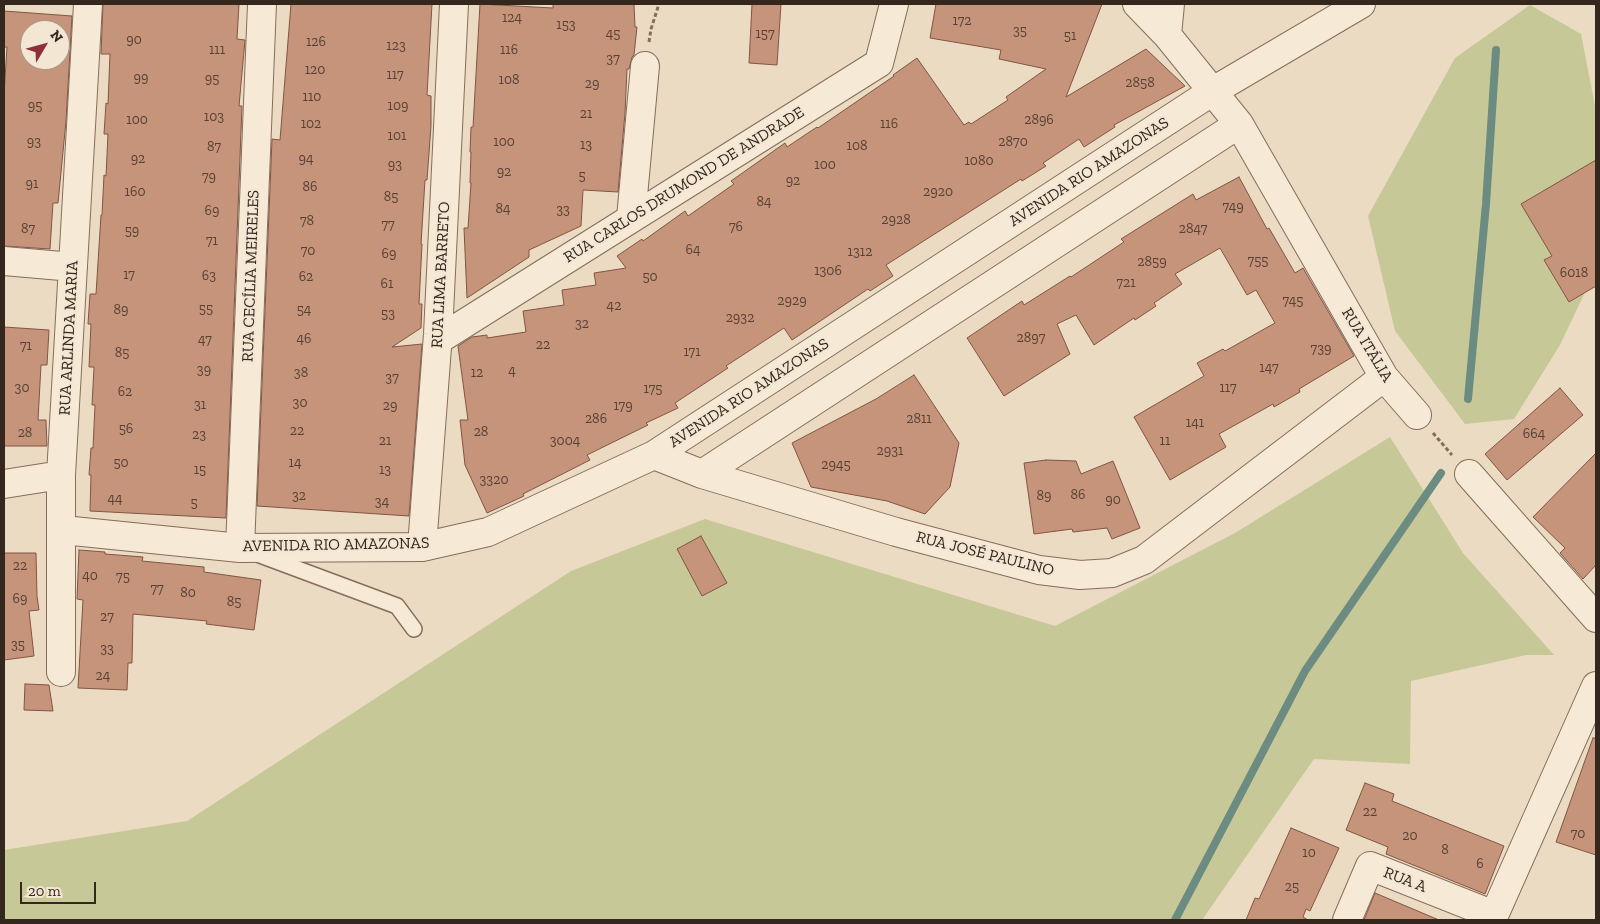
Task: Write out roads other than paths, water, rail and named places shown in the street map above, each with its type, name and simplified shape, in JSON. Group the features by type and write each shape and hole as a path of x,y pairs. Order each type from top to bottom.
{"street":[{"name":"RUA ARLINDA MARIA","path":"61,672 62,475 88,4"},
{"name":"RUA CECÍLIA MEIRELES","path":"240,548 262,4"},
{"name":"RUA LIMA BARRETO","path":"422,547 438,340 454,4"},
{"name":"RUA CARLOS DRUMOND DE ANDRADE","path":"438,340 879,63 894,4"},
{"name":"RUA ITÁLIA","path":"1137,4 1167,36 1239,124 1384,377 1417,415"},
{"path":"1167,36 1170,4"},
{"name":"AVENIDA RIO AMAZONAS","path":"62,530 240,548 422,547 488,532 654,455 1213,91 1360,4"},
{"path":"631,218 646,66"},
{"path":"702,474 1239,124"},
{"path":"4,261 72,267"},
{"name":"RUA JOSÉ PAULINO","path":"654,455 702,474 896,532 1039,570 1080,575 1112,573 1144,560 1384,377"},
{"path":"1469,474 1596,618"},
{"path":"4,484 62,475"},
{"path":"1493,918 1596,686"},
{"name":"RUA A","path":"1347,920 1370,866 1493,918"}],"lane":[{"path":"240,548 397,606 414,629"}],"waterway":[{"path":"1468,399 1486,204 1496,50"},
{"path":"1175,920 1305,671 1441,473"}]}
